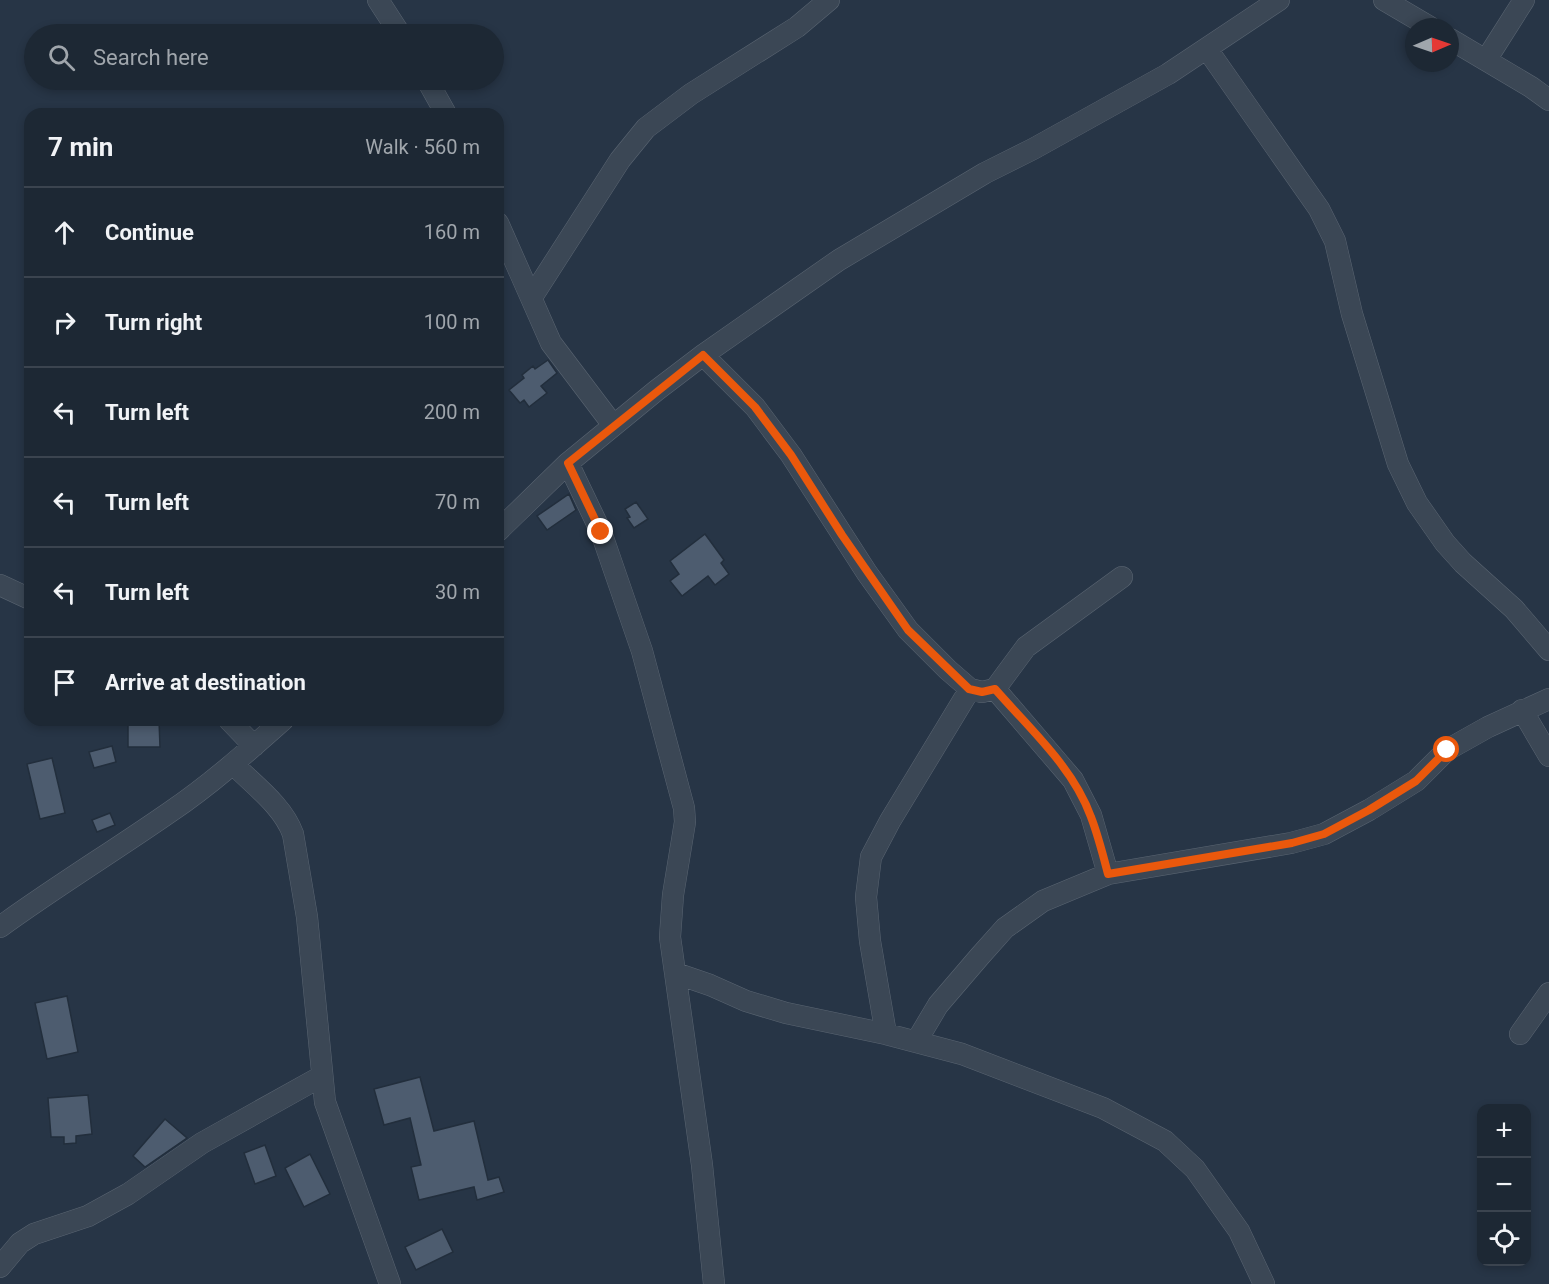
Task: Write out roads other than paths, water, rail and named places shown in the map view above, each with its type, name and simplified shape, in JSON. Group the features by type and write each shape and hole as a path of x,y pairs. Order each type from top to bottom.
{"street":[{"path":"378,0 394,24"},
{"path":"532,297 620,160 646,128 691,94 796,27 829,0"},
{"path":"504,525 568,463 613,425 703,355 839,260 985,173 1168,74 1279,0"},
{"path":"1384,0 1415,18"},
{"path":"1486,60 1524,0"},
{"path":"1459,44 1549,100"},
{"path":"1207,49 1319,209 1335,241 1352,314 1398,464 1417,503 1445,543 1514,609 1549,650"},
{"path":"433,90 443,108"},
{"path":"504,236 551,343 613,425"},
{"path":"703,355 763,416 908,630 969,689 982,692 995,689 1026,647 1122,577"},
{"path":"568,463 601,532 642,651 684,808 685,822 673,895 670,937 700,1154 714,1284"},
{"path":"0,585 24,596"},
{"path":"886,1034 870,941 866,897 871,857 969,689"},
{"path":"995,689 1073,780 1091,815 1108,874"},
{"path":"916,1042 951,988 1005,928 1043,902 1108,874 1292,843 1324,834 1416,781 1447,750 1522,710 1549,699"},
{"path":"1522,710 1549,756"},
{"path":"235,726 254,746"},
{"path":"0,927 172,811 233,764 277,726"},
{"path":"233,764 279,809 289,822 293,834 307,917 325,1102 390,1284"},
{"path":"675,973 746,1001 776,1010 886,1034 962,1054 1103,1108 1165,1141 1195,1169 1239,1231 1264,1284"},
{"path":"1520,1034 1549,993"},
{"path":"0,1267 20,1243 34,1234 88,1216 128,1194 202,1143 322,1076"}]}
